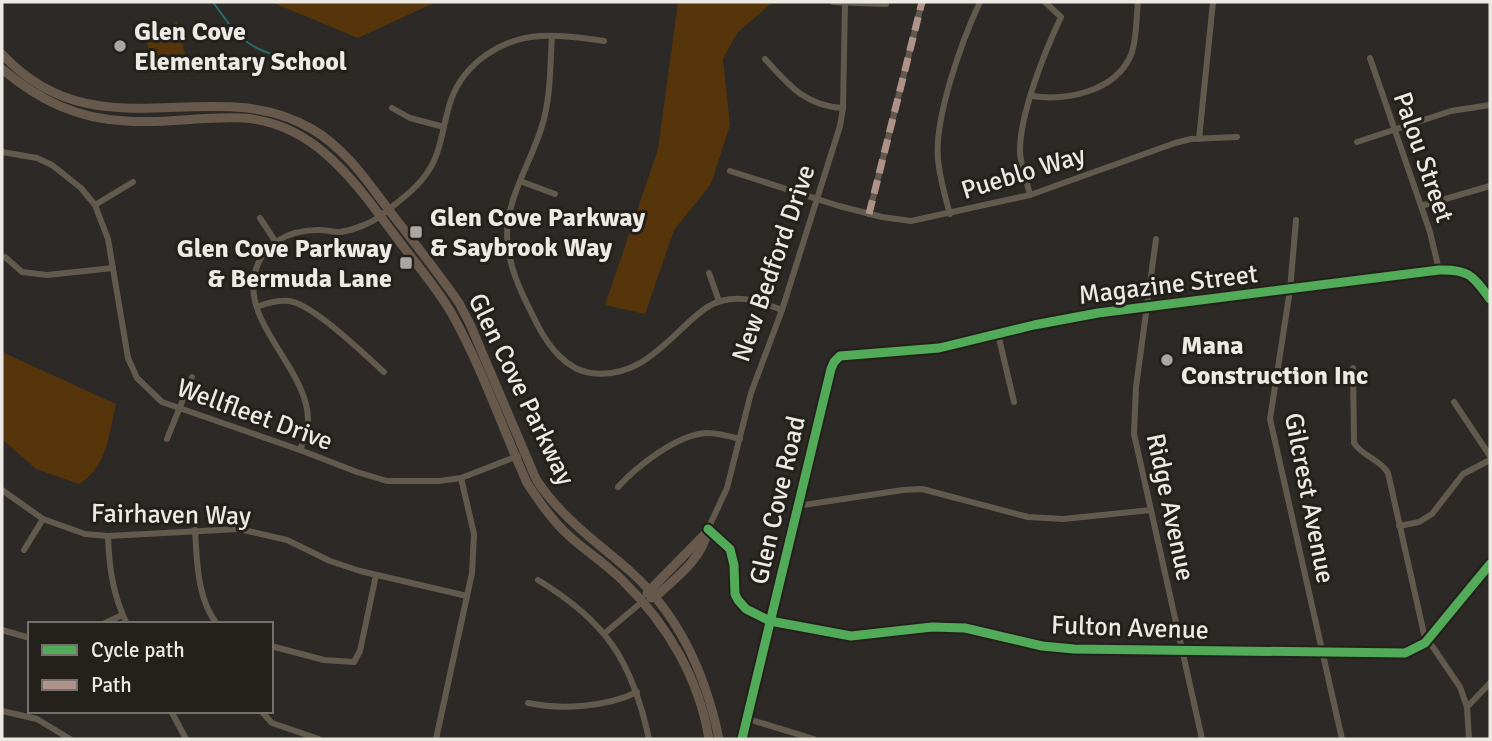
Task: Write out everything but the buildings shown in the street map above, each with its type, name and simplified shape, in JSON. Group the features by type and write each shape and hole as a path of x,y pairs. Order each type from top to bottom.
{"main road":[{"name":"Glen Cove Parkway","path":"2,54 43,86 86,104 129,109 250,108 275,113 298,122 327,139 350,159 459,303 494,377 536,479 555,505 573,523 652,594 678,629 696,660 709,695 719,739"},
{"name":"Glen Cove Parkway","path":"2,69 33,94 82,115 127,121 244,118 292,132 317,146 337,163 380,216 450,312 467,344 527,483 547,512 566,533 619,576 643,601 686,665 699,694 709,739"},
{"name":"Magazine Street","path":"841,356 939,348 1064,319 1439,270 1464,271 1476,279 1490,299"},
{"name":"Glen Cove Road","path":"770,621 831,369 841,356"},
{"name":"Fulton Avenue","path":"708,529 730,550 738,600 746,609 770,621 851,636 951,627 977,630 1055,648 1405,653 1419,648 1427,641 1490,564"},
{"name":"New Bedford Drive","path":"643,601 690,565 706,541 708,529"}],"street":[{"path":"832,2 886,4"},
{"path":"869,214 922,2"},
{"path":"950,214 938,160 940,129 959,56 980,2"},
{"path":"1031,195 1020,151 1042,58 1061,16 1045,2"},
{"path":"1032,96 1068,97 1095,88 1115,75 1128,61 1134,47 1138,2"},
{"path":"1199,139 1213,2"},
{"name":"New Bedford Drive","path":"708,529 727,488 751,393 782,310 840,126 843,108 845,3"},
{"path":"300,450 308,421 301,388 253,297 254,276 264,253 275,241 300,231 351,230 380,216 412,190 431,168 456,88 477,62 510,42 542,36 604,41"},
{"path":"552,36 548,100 544,119 513,200 507,239 512,267 550,346 565,361 583,372 625,372 651,357 699,314 719,301 743,298 782,310"},
{"name":"Palou Street","path":"1370,58 1421,206 1439,270"},
{"path":"765,59 785,81 808,100 843,108"},
{"path":"1357,142 1451,111 1490,105"},
{"path":"391,108 410,118 444,127"},
{"name":"Pueblo Way","path":"730,171 869,214 911,221 1031,195 1175,143 1237,137"},
{"name":"Wellfleet Drive","path":"2,152 37,158 52,165 81,187 95,205 108,239 125,345 132,369 153,395 180,410 387,481 439,481 461,478 526,452"},
{"path":"520,181 555,194"},
{"path":"95,205 133,182"},
{"path":"1421,206 1490,186"},
{"path":"260,218 275,241"},
{"name":"Gilcrest Avenue","path":"1296,220 1290,290 1270,419 1342,739"},
{"name":"Ridge Avenue","path":"1156,239 1133,423 1135,443 1202,739"},
{"path":"5,257 15,268 29,274 47,275 113,268"},
{"path":"709,273 719,301"},
{"path":"257,307 282,301 300,305 348,341 384,373"},
{"path":"998,334 1014,402"},
{"path":"1353,368 1354,443 1365,456 1385,468 1427,641 1453,677 1467,707 1469,739"},
{"path":"167,439 192,377"},
{"path":"1399,526 1419,522 1432,514 1463,474 1490,458 1454,402"},
{"path":"618,487 635,469 690,436 716,434 740,439"},
{"path":"436,739 467,596 474,543 461,478"},
{"path":"797,506 903,489 922,489 1028,517 1063,519 1151,510"},
{"name":"Fairhaven Way","path":"2,490 43,519 70,530 108,536 239,528 307,548 330,561 376,575 467,596"},
{"path":"24,550 43,519"},
{"path":"195,530 197,566 203,597 216,622"},
{"path":"108,536 108,564 126,622"},
{"path":"273,647 324,660 354,662 360,651 376,575"},
{"path":"538,580 575,605 605,633 626,666 637,692 649,739"},
{"name":"New Bedford Drive","path":"605,633 643,601"},
{"path":"107,622 122,614"},
{"name":"Glen Cove Road","path":"742,739 770,621"},
{"path":"2,630 28,637"},
{"path":"1467,707 1490,683"},
{"path":"528,703 552,706 608,703 637,692"},
{"path":"2,710 34,715 70,739"},
{"path":"171,713 186,739"},
{"path":"263,713 272,723 319,739"},
{"path":"748,719 814,739"}],"shaded area":[{"path":"271,2 436,2 358,38"},
{"path":"678,2 773,2 737,33 723,59 730,125 711,184 674,230 645,314 605,305 658,149"},
{"path":"177,22 187,61 151,67 147,41"},
{"path":"2,352 116,404 101,459 89,477 79,484 36,469 2,439"}],"waterway":[{"path":"213,2 244,40 271,54"}],"marked path":[{"path":"869,214 922,2"}],"cycle path":[{"path":"742,739 831,369 840,356 939,348 1098,313 1439,270 1464,273 1479,285 1490,299"},
{"path":"708,529 730,549 738,600 746,609 770,621 851,636 932,627 965,628 1042,646 1074,649 1405,653 1425,643 1490,564"}],"place":[{"name":"Glen Cove Elementary School","path":"120,46"},
{"name":"Glen Cove Parkway & Saybrook Way","path":"416,232"},
{"name":"Glen Cove Parkway & Bermuda Lane","path":"406,263"},
{"name":"Mana Construction Inc","path":"1167,360"}]}
